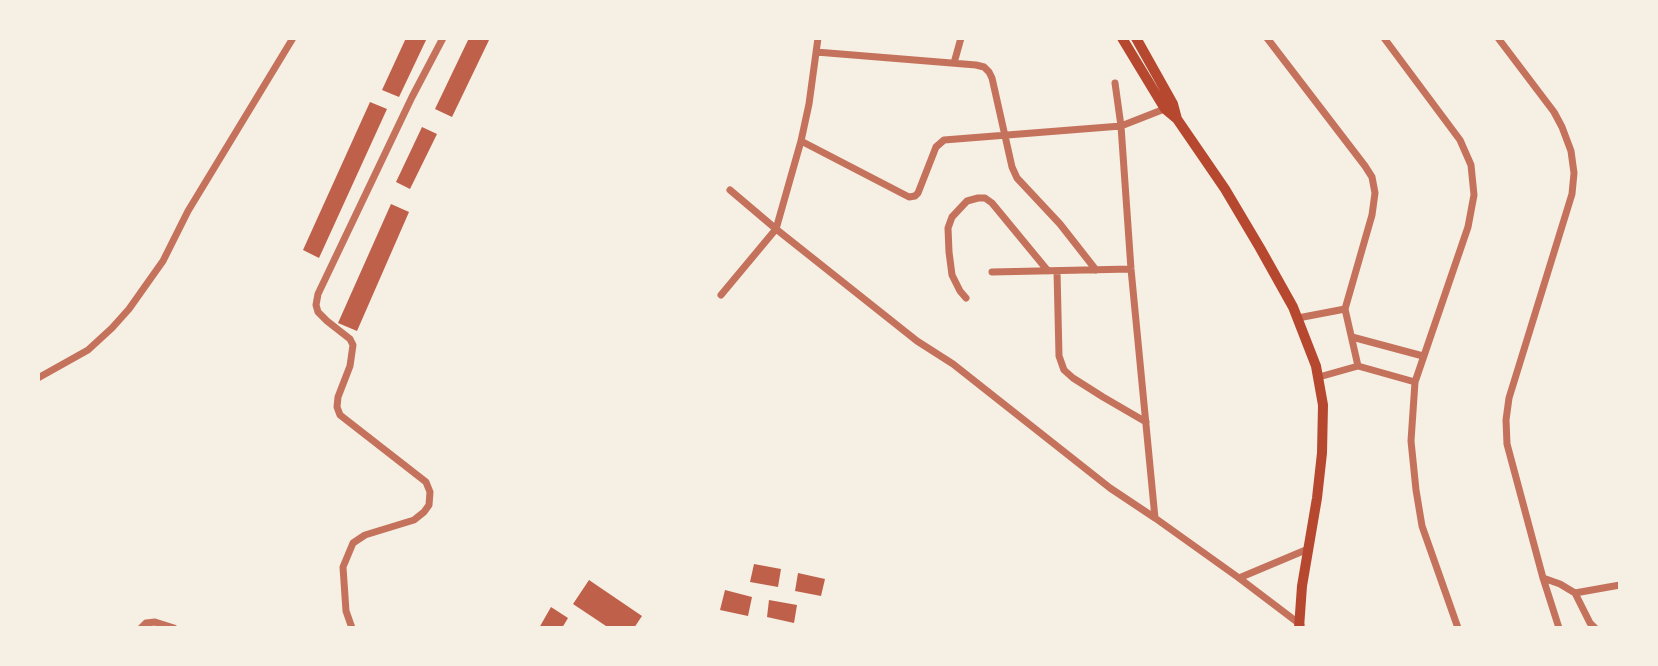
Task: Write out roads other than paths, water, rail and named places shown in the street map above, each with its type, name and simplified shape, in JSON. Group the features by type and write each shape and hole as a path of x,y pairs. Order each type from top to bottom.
{"main road":[{"path":"1122,38 1232,201 1280,282 1312,355 1322,405 1322,453 1302,586 1301,626"},
{"path":"1136,38 1169,106"}],"street":[{"path":"38,378 88,350 136,301 163,261 188,211 293,38"},
{"path":"352,628 346,611 343,566 353,543 365,535 414,520 429,505 430,492 426,482 340,415 338,397 350,366 353,345 350,339 318,312 316,305 318,294 443,38"},
{"path":"722,295 776,229 801,141 818,38"},
{"path":"954,63 961,38"},
{"path":"1267,38 1372,177 1375,193 1372,215 1345,309 1358,366"},
{"path":"1384,38 1460,140 1471,165 1474,195 1468,227 1415,382 1411,441 1422,526 1458,628"},
{"path":"1498,38 1554,112 1571,151 1574,173 1572,194 1509,398 1506,421 1507,444 1559,628"},
{"path":"816,52 984,67 989,72 1017,178 1060,224 1096,270"},
{"path":"1115,83 1155,517"},
{"path":"801,141 909,197 918,192 936,147 944,140 1121,127 1169,106"},
{"path":"730,190 917,341 953,364 1110,488 1155,517 1301,626"},
{"path":"966,298 952,275 948,228 952,217 967,201 985,198 992,203 1048,271"},
{"path":"992,272 1131,269"},
{"path":"1057,271 1059,356 1064,370 1146,422"},
{"path":"1298,318 1345,309"},
{"path":"1352,337 1423,356"},
{"path":"1318,377 1358,366 1415,382"},
{"path":"1239,578 1308,549"},
{"path":"1543,578 1576,593 1595,628"},
{"path":"1576,593 1619,585"},
{"path":"141,628 146,623 155,622 174,628"}]}
